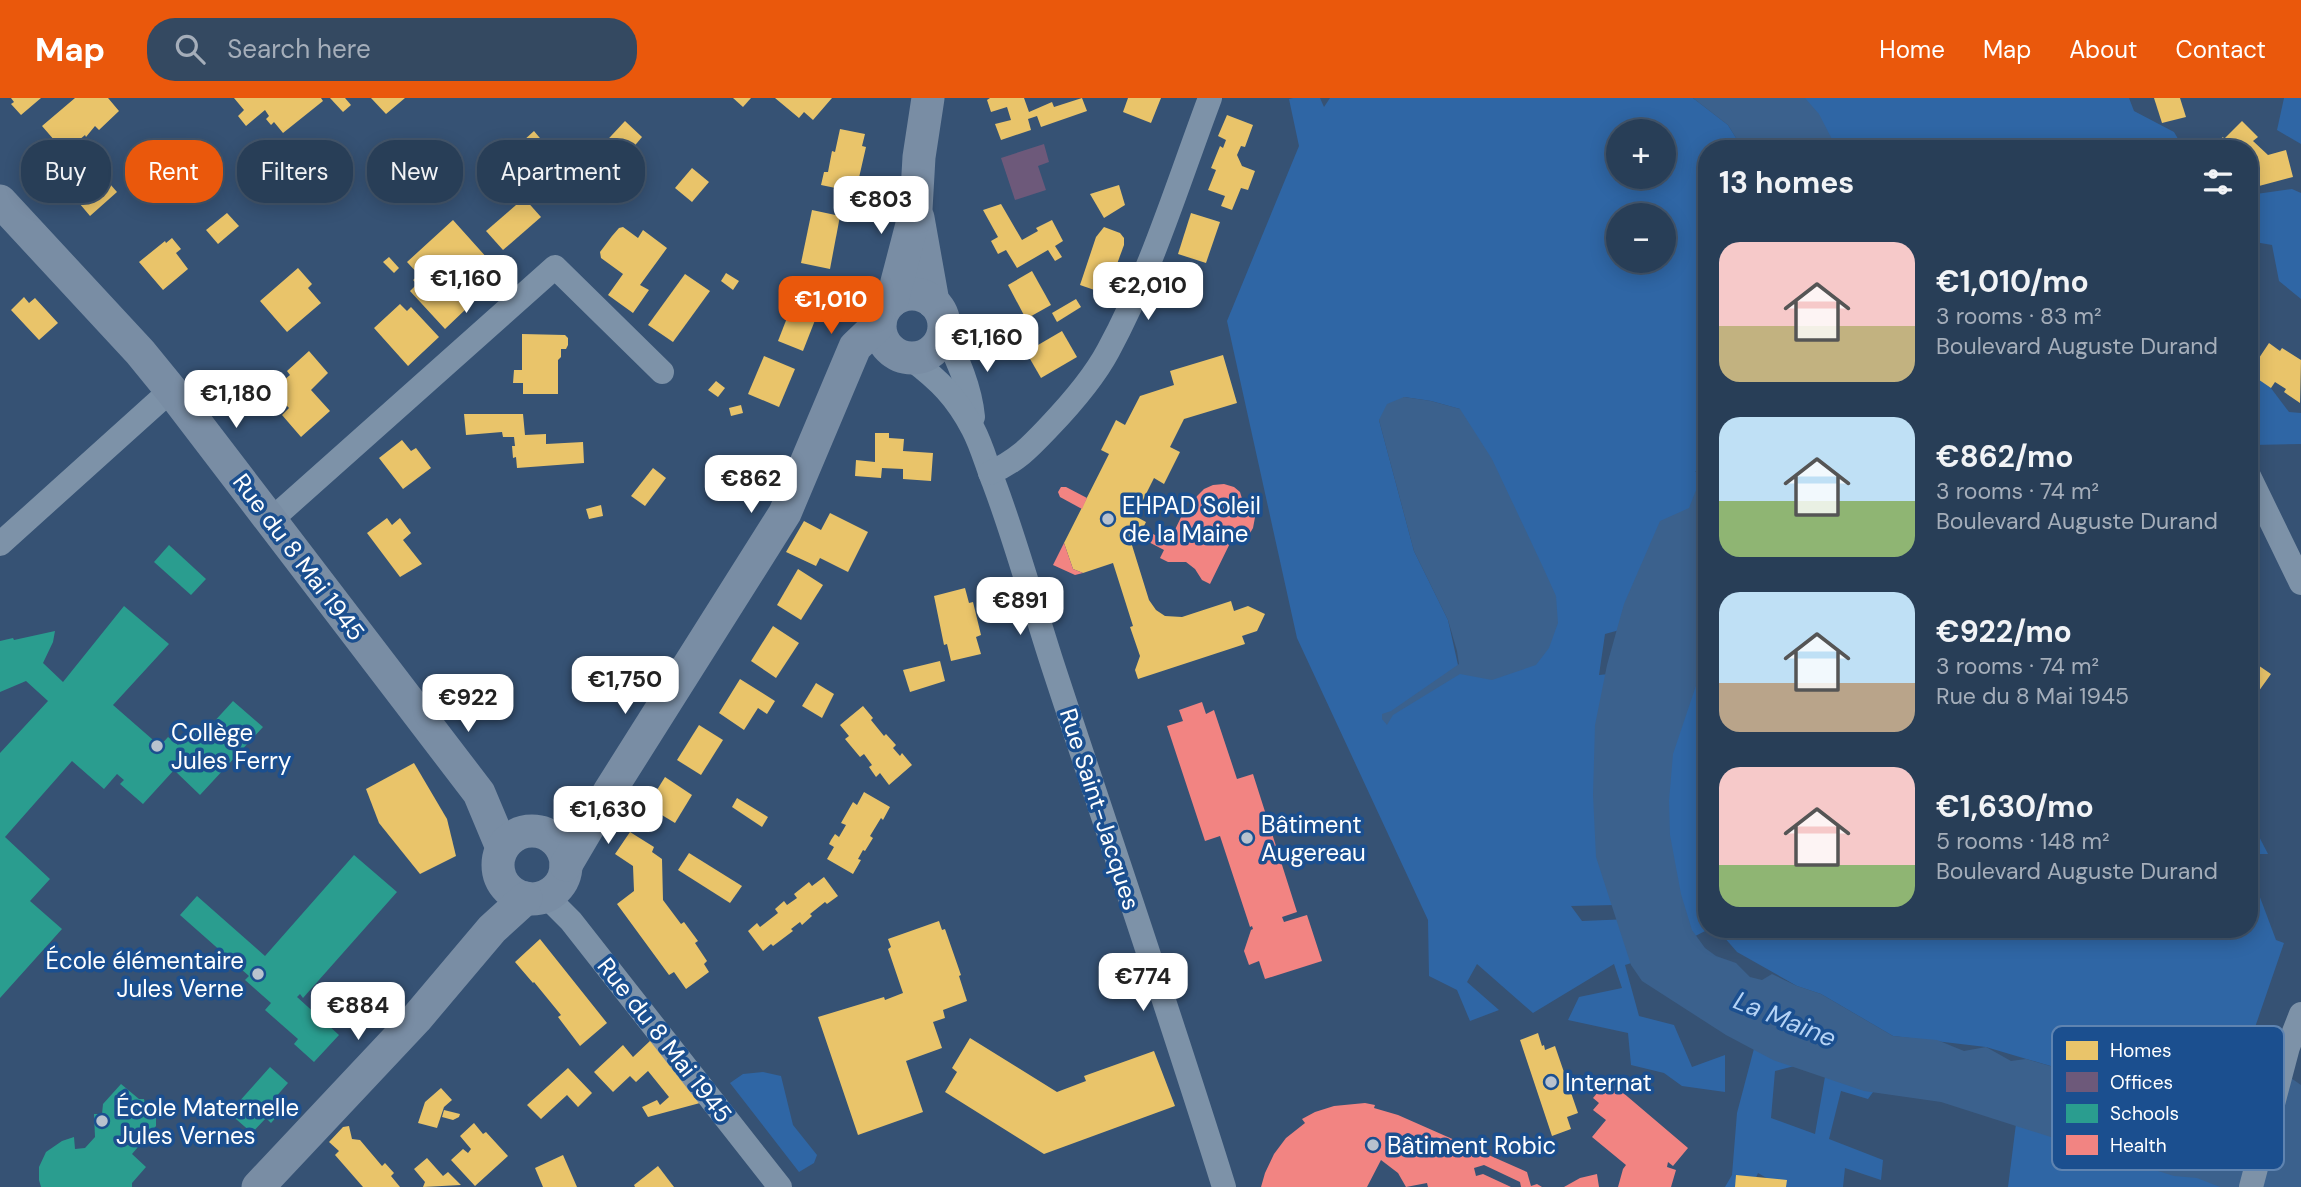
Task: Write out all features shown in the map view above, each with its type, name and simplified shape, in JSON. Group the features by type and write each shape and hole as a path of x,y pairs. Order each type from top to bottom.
{"main road":[{"path":"904,357 883,341 890,300 916,209 919,157 928,98"},
{"name":"Rue du 8 Mai 1945","path":"0,201 172,390 479,793 525,837"},
{"path":"839,386 904,357 921,358 937,348 939,316 916,209"},
{"path":"258,1187 416,1019 525,892 560,883 566,864 604,801 785,513 855,347 890,300 913,294 924,296 939,316"},
{"path":"525,892 498,867 525,837 576,819 604,801"},
{"path":"525,837 552,837 560,846 566,864"}],"street":[{"path":"990,473 1010,464 1034,443 1064,412 1107,354 1144,275 1210,98"},
{"path":"271,520 555,267 662,372"},
{"name":"Rue Saint-Jacques","path":"939,316 965,380 971,400 975,432"},
{"name":"Rue Saint-Jacques","path":"904,357 939,380 956,400 975,432 1009,522 1038,620 1224,1187"},
{"path":"0,544 172,390"},
{"path":"2258,495 2301,583"},
{"name":"Rue du 8 Mai 1945","path":"525,892 571,922 780,1187"},
{"path":"2284,1062 2301,1014"},
{"path":"2251,1187 2255,1170"}],"shaded area":[{"path":"1320,98 1324,107 1330,98 1693,98 1728,125 1737,140 1698,140 1698,471 1695,471 1698,473 1698,495 1634,626 1605,634 1599,675 1619,673 1657,833 1698,617 1698,935 1676,946 1658,904 1571,906 1582,921 1630,919 1638,961 1625,965 1639,1016 1674,1025 1692,1067 1725,1055 1725,1092 1682,1086 1664,1073 1631,1065 1628,1033 1568,1020 1579,997 1622,988 1614,964 1533,1013 1477,964 1467,982 1499,1010 1470,1021 1457,990 1429,976 1428,920 1297,638 1227,321 1299,146 1289,99","holes":["1404,397 1460,409 1460,674 1448,620 1414,551 1379,420"]},
{"path":"1787,98 2129,98 2134,111 2174,132 2179,140 1809,140"},
{"path":"2284,98 2301,98 2301,144 2277,130"},
{"path":"2292,189 2301,193 2301,299 2279,281 2272,245 2258,243 2258,194"},
{"path":"2258,371 2289,412 2301,413 2301,444 2258,445"},
{"path":"2258,835 2268,854 2258,854"},
{"path":"2258,892 2276,940 2284,943 2255,1026 2052,1026 2052,1066 1986,1047 1893,1036 1821,994 1797,986 1737,952 1725,938 2258,938"},
{"path":"1756,1041 1810,1062 1775,1071 1771,1118 1815,1134 1829,1054 1886,1074 1868,1099 1841,1091 1829,1139 1883,1160 1881,1180 1845,1168 1843,1187 1782,1187 1758,1173 1752,1187 1725,1187 1732,1175 1737,1113"},
{"path":"763,1072 781,1076 793,1125 817,1155 814,1163 799,1172 730,1083 743,1074"},
{"path":"2018,1108 2052,1116 2052,1170 2280,1170 2301,1175 2301,1187 2008,1187"}],"water":[{"path":"1693,98 1805,98 1819,114 1832,140 1737,140 1728,125"},
{"path":"1404,397 1460,409 1492,459 1542,565 1556,596 1558,623 1549,648 1536,665 1492,680 1460,674 1393,715 1387,725 1382,714 1391,711 1459,664 1448,620 1414,551 1379,420 1387,404"},
{"name":"La Maine","path":"1698,485 1698,680 1673,754 1669,801 1670,835 1681,894 1692,930 1705,948 1716,956 1736,963 1750,977 1762,980 1772,974 1821,994 1893,1036 1937,1040 1964,1051 1986,1047 2011,1061 2026,1059 2052,1067 2052,1137 1941,1102 1864,1091 1773,1060 1726,1035 1642,981 1631,965 1596,857 1593,795 1595,725 1607,665 1624,604 1660,521 1689,508"},
{"path":"2284,1075 2301,1085 2301,1187 2220,1187 2197,1178 2174,1176 2155,1170 2284,1170"}],"building: Homes":[{"path":"11,98 41,98 21,115 11,104 14,102"},
{"path":"75,98 108,98 119,111 99,130 95,126 86,137 85,135 79,140 54,140 42,126"},
{"path":"234,98 321,98 323,101 283,133 274,122 271,125 266,119 269,116 265,110 246,126 238,116 244,110"},
{"path":"330,98 345,98 351,105 343,112"},
{"path":"371,98 405,98 386,114"},
{"path":"733,98 751,98 743,107"},
{"path":"775,98 832,98 813,120 804,112 799,118"},
{"path":"1024,98 1029,112 1052,102 1054,107 1082,98 1087,111 1041,127 1037,116 1028,119 1031,130 1001,140 995,124 1011,120 1007,107 991,112 987,100"},
{"path":"1128,98 1161,98 1151,123 1123,112"},
{"path":"2154,98 2180,98 2186,117 2162,123"},
{"path":"1227,115 1253,125 1245,147 1241,146 1237,155 1242,166 1255,171 1248,190 1241,188 1232,210 1221,206 1225,196 1208,190 1216,170 1211,168 1220,146 1223,148 1226,140 1218,136"},
{"path":"625,121 642,137 639,140 607,140"},
{"path":"2242,121 2258,137 2254,140 2220,140 2223,137 2224,139"},
{"path":"840,129 865,134 862,146 866,147 858,182 853,181 850,191 821,185 824,172 828,172 832,151 835,152"},
{"path":"534,131 542,140 524,140"},
{"path":"2258,146 2268,155 2286,150 2293,177 2259,186"},
{"path":"692,168 709,182 692,202 675,188"},
{"path":"111,185 117,192 111,197"},
{"path":"1119,185 1125,205 1104,218 1090,194"},
{"path":"79,203 105,203 90,216"},
{"path":"518,203 528,203 541,217 503,250 486,231"},
{"path":"1001,204 1022,240 1038,231 1036,228 1052,220 1063,241 1055,246 1062,257 1055,261 1048,250 1017,268 1006,250 998,254 991,241 998,237 983,210"},
{"path":"812,210 840,216 830,269 801,263"},
{"path":"227,213 239,226 218,244 206,230"},
{"path":"1191,213 1220,222 1206,263 1178,254"},
{"path":"453,220 488,259 452,292 467,308 445,329 410,291 417,284 413,280 419,275 407,262","holes":["441,283 451,294 444,300 437,292 433,297 427,291 431,288 433,290"]},
{"path":"623,227 638,238 643,230 667,248 640,285 649,290 633,313 608,295 623,274 601,258 600,252 619,228"},
{"path":"1104,227 1120,233 1124,238 1124,245 1106,294 1080,285 1096,237"},
{"path":"172,238 181,249 176,253 188,269 163,290 139,262"},
{"path":"389,257 399,268 394,273 383,262"},
{"path":"298,268 312,284 308,288 321,303 287,332 260,301"},
{"path":"1032,271 1051,305 1026,319 1008,285"},
{"path":"726,273 739,281 733,290 721,281"},
{"path":"685,274 710,291 673,342 648,325"},
{"path":"24,297 29,303 35,298 58,323 39,340 11,310"},
{"path":"1076,299 1081,307 1057,322 1052,313"},
{"path":"794,300 819,310 803,351 778,341"},
{"path":"400,304 407,311 411,307 439,337 408,366 374,328"},
{"path":"1062,331 1077,357 1041,378 1026,352"},
{"path":"522,334 565,335 568,338 568,345 566,349 561,349 561,357 558,360 558,394 523,394 523,383 513,383 514,370 522,370"},
{"path":"2269,343 2301,360 2300,403 2275,382 2271,388 2258,379 2258,360"},
{"path":"309,351 328,373 311,390 330,411 301,437 282,415 289,408 272,390 290,375 287,371"},
{"name":"EHPAD Soleil de la Maine","path":"1223,355 1237,403 1184,419 1170,447 1180,452 1164,484 1154,478 1135,516 1146,522 1135,544 1131,542 1149,600 1156,610 1165,616 1182,617 1231,601 1234,611 1248,606 1265,614 1257,631 1242,636 1245,644 1138,679 1135,670 1140,656 1113,563 1083,573 1073,569 1064,543 1109,454 1101,450 1116,420 1125,425 1140,396 1174,385 1170,371"},
{"path":"764,356 795,369 779,407 748,394"},
{"path":"716,381 725,388 718,397 708,390"},
{"path":"216,389 224,399 214,408 206,397"},
{"path":"741,405 743,413 731,416 729,408"},
{"path":"464,414 523,414 525,435 546,434 546,444 583,442 584,463 517,468 516,457 513,458 514,437 503,437 502,432 466,435"},
{"path":"875,433 889,433 889,438 904,439 903,451 933,453 931,481 903,479 903,469 882,468 881,478 855,476 856,460 875,462"},
{"path":"402,440 411,451 416,448 431,468 403,489 379,458"},
{"path":"653,468 666,478 645,506 631,496"},
{"path":"601,505 603,516 589,519 586,509"},
{"path":"830,513 868,532 848,572 820,558 816,566 786,552 804,521 821,530"},
{"path":"387,518 392,525 400,518 411,533 403,540 422,564 400,577 367,533"},
{"path":"798,569 823,585 801,620 777,605"},
{"path":"965,588 969,603 973,602 981,635 976,637 981,654 951,661 947,644 944,645 934,596"},
{"path":"773,626 799,643 776,678 751,661"},
{"path":"940,661 945,681 910,692 903,670"},
{"path":"2258,665 2271,674 2258,692"},
{"path":"740,679 775,701 767,714 758,708 744,730 719,713"},
{"path":"816,683 834,694 822,718 802,706"},
{"path":"863,706 884,736 886,734 896,745 893,748 900,756 902,753 912,765 889,785 880,773 876,777 864,754 860,757 845,739 849,736 840,725"},
{"path":"699,725 723,740 701,775 677,760"},
{"path":"414,763 447,819 456,856 420,874 379,823 366,789"},
{"path":"665,777 692,795 675,823 647,806"},
{"path":"864,792 890,807 870,836 873,838 858,859 861,860 853,874 827,859 834,847 829,844 835,834 839,837 846,825 841,823 853,802 857,805"},
{"path":"737,798 768,817 762,827 732,807"},
{"path":"630,832 654,847 652,852 662,859 663,900 698,941 695,943 707,961 704,964 709,972 686,989 674,972 669,975 617,904 634,891 633,866 615,854"},
{"path":"689,853 742,886 730,903 678,870"},
{"path":"824,877 838,896 827,904 825,902 810,914 812,916 802,925 800,922 791,929 793,931 763,951 748,931 757,923 760,927 778,913 775,909 784,901 787,905 797,898 794,894 809,882 812,886"},
{"path":"939,921 942,930 945,929 967,1001 943,1010 945,1018 933,1022 942,1048 906,1061 923,1112 858,1135 818,1017 903,993 888,949 891,947 888,939"},
{"path":"540,939 607,1023 580,1046 558,1017 561,1015 515,962"},
{"name":"Internat","path":"1538,1033 1545,1050 1555,1046 1578,1113 1567,1117 1571,1129 1552,1136 1520,1040"},
{"path":"970,1038 1057,1092 1086,1081 1084,1076 1154,1051 1175,1106 1044,1154 945,1092 957,1072 952,1068"},
{"path":"651,1040 700,1103 648,1117 642,1107 657,1100 660,1105 669,1097 648,1071 636,1082 630,1076 613,1092 594,1072 623,1045 633,1057"},
{"path":"568,1068 592,1093 578,1107 567,1095 541,1119 527,1105"},
{"path":"441,1088 452,1100 444,1107 437,1128 418,1123 425,1102"},
{"path":"444,1110 460,1114 459,1117 453,1120 442,1117"},
{"path":"474,1123 508,1156 475,1186 451,1160 463,1149 468,1153 471,1149 460,1136"},
{"path":"349,1126 352,1139 360,1140 382,1166 385,1163 394,1173 391,1176 400,1187 363,1187 335,1155 339,1151 329,1142 343,1127"},
{"path":"563,1155 577,1187 543,1187 535,1168"},
{"path":"427,1158 443,1176 448,1172 461,1185 423,1187 425,1182 414,1169"},
{"path":"658,1166 674,1187 635,1187 634,1185"},
{"path":"1736,1175 1787,1180 1786,1187 1735,1187"}],"building: Offices":[{"path":"1044,144 1049,162 1038,166 1046,190 1015,200 1001,158"}],"building: Schools":[{"path":"169,545 206,579 191,595 154,562"},
{"path":"124,606 169,644 113,705 160,746 168,737 178,745 193,728 201,736 233,701 263,727 200,795 174,770 143,804 120,784 124,780 117,774 104,789 72,761 5,837 50,879 30,901 62,929 0,998 0,753 48,701 26,681 0,692 0,641 55,631 43,663 63,682"},
{"path":"354,855 397,892 303,998 300,994 297,997 339,1035 314,1062 294,1044 298,1039 265,1010 271,1003 245,980 249,976 180,915 197,896 265,956"},
{"path":"270,1067 288,1083 268,1106 278,1115 271,1123 266,1118 252,1133 229,1113"},
{"path":"121,1084 139,1099 144,1099 145,1104 156,1114 156,1126 132,1154 146,1167 132,1183 132,1187 41,1187 39,1167 46,1152 62,1141 74,1137 75,1149 85,1148 95,1137 94,1114 102,1114 103,1104"}],"building: Health":[{"path":"1224,484 1240,492 1244,505 1254,503 1256,512 1253,528 1246,540 1234,535 1210,584 1202,580 1186,562 1168,562 1160,558 1164,550 1139,537 1143,529 1169,542 1185,509 1190,512 1197,496 1213,485"},
{"path":"1061,487 1087,498 1082,509 1060,497 1058,492"},
{"path":"1064,543 1073,569 1083,573 1075,575 1053,565"},
{"name":"Bâtiment Augereau","path":"1202,702 1206,714 1214,710 1237,779 1253,774 1297,912 1282,917 1284,922 1307,915 1322,961 1265,979 1259,961 1249,965 1244,951 1252,926 1250,927 1220,836 1205,841 1167,726 1183,721 1179,710"},
{"name":"Bâtiment Robic","path":"1608,1080 1688,1148 1673,1166 1668,1162 1667,1167 1676,1170 1671,1187 1618,1187 1626,1165 1592,1137 1606,1120 1593,1110 1599,1103 1593,1098"},
{"name":"Bâtiment Robic","path":"1365,1103 1527,1172 1531,1186 1537,1184 1542,1187 1521,1187 1520,1182 1484,1165 1474,1168 1476,1176 1483,1174 1511,1187 1428,1187 1427,1183 1406,1187 1398,1173 1381,1160 1367,1187 1261,1187 1274,1154 1286,1138 1305,1123 1302,1119 1334,1106"},
{"path":"1597,1174 1599,1187 1564,1187 1580,1178"}],"place":[{"name":"EHPAD Soleil de la Maine","path":"1108,519"},
{"name":"Collège Jules Ferry","path":"157,746"},
{"name":"Bâtiment Augereau","path":"1247,838"},
{"name":"École élémentaire Jules Verne","path":"258,974"},
{"name":"Internat","path":"1551,1082"},
{"name":"École Maternelle Jules Vernes","path":"102,1121"},
{"name":"Bâtiment Robic","path":"1373,1145"}]}
